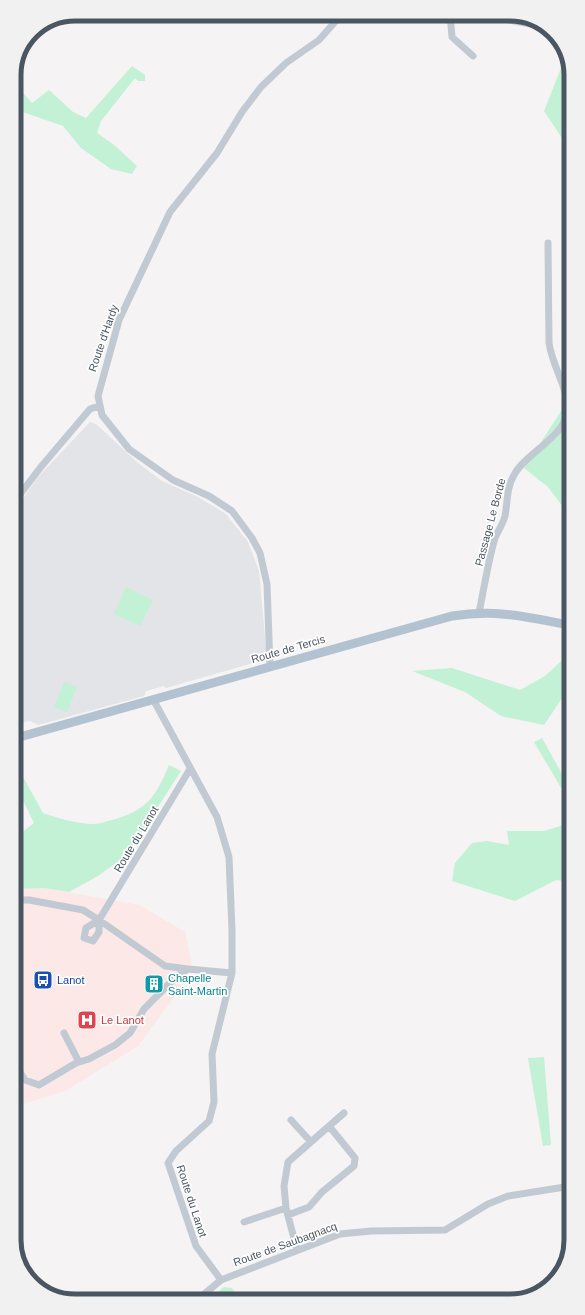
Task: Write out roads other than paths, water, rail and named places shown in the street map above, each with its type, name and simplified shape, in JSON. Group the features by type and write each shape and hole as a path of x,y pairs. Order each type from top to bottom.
{"main road":[{"name":"Route de Tercis","path":"21,737 433,621 479,613 502,613 564,624"}],"street":[{"name":"Route d'Hardy","path":"270,667 267,584 260,552 249,533 232,510 209,496 168,477 129,449 107,423 99,406 100,385 119,320 170,212 225,141 242,112 261,87 286,63 319,40 336,21"},
{"path":"451,21 452,37 473,56"},
{"name":"Passage Le Borde","path":"548,243 548,343 551,357 564,393"},
{"path":"21,493 90,408 99,406"},
{"name":"Passage Le Borde","path":"479,613 495,539 505,516 508,490 513,475 520,464 548,442 564,420"},
{"name":"Route du Lanot","path":"153,699 217,817 229,857 232,973 212,1054 214,1102 209,1121 176,1152 168,1163 196,1246 221,1280"},
{"name":"Route du Lanot","path":"99,920 190,769"},
{"path":"21,900 29,900 83,910 165,966 232,973"},
{"path":"21,1074 25,1080 39,1085 79,1062 110,1048 130,1033 144,1009 177,976 188,969"},
{"path":"64,1033 79,1062"},
{"path":"298,1250 287,1211 284,1186 288,1162 344,1113"},
{"path":"291,1120 311,1142"},
{"path":"244,1222 309,1207 322,1192 354,1166 355,1158 329,1126"},
{"name":"Route de Saubagnacq","path":"204,1294 221,1280 340,1234 371,1231 445,1230 488,1204 508,1196 564,1187"}],"place":[{"name":"Lanot","path":"43,980"},
{"name":"Chapelle Saint-Martin","path":"154,984"},
{"name":"Le Lanot","path":"87,1020"}]}
